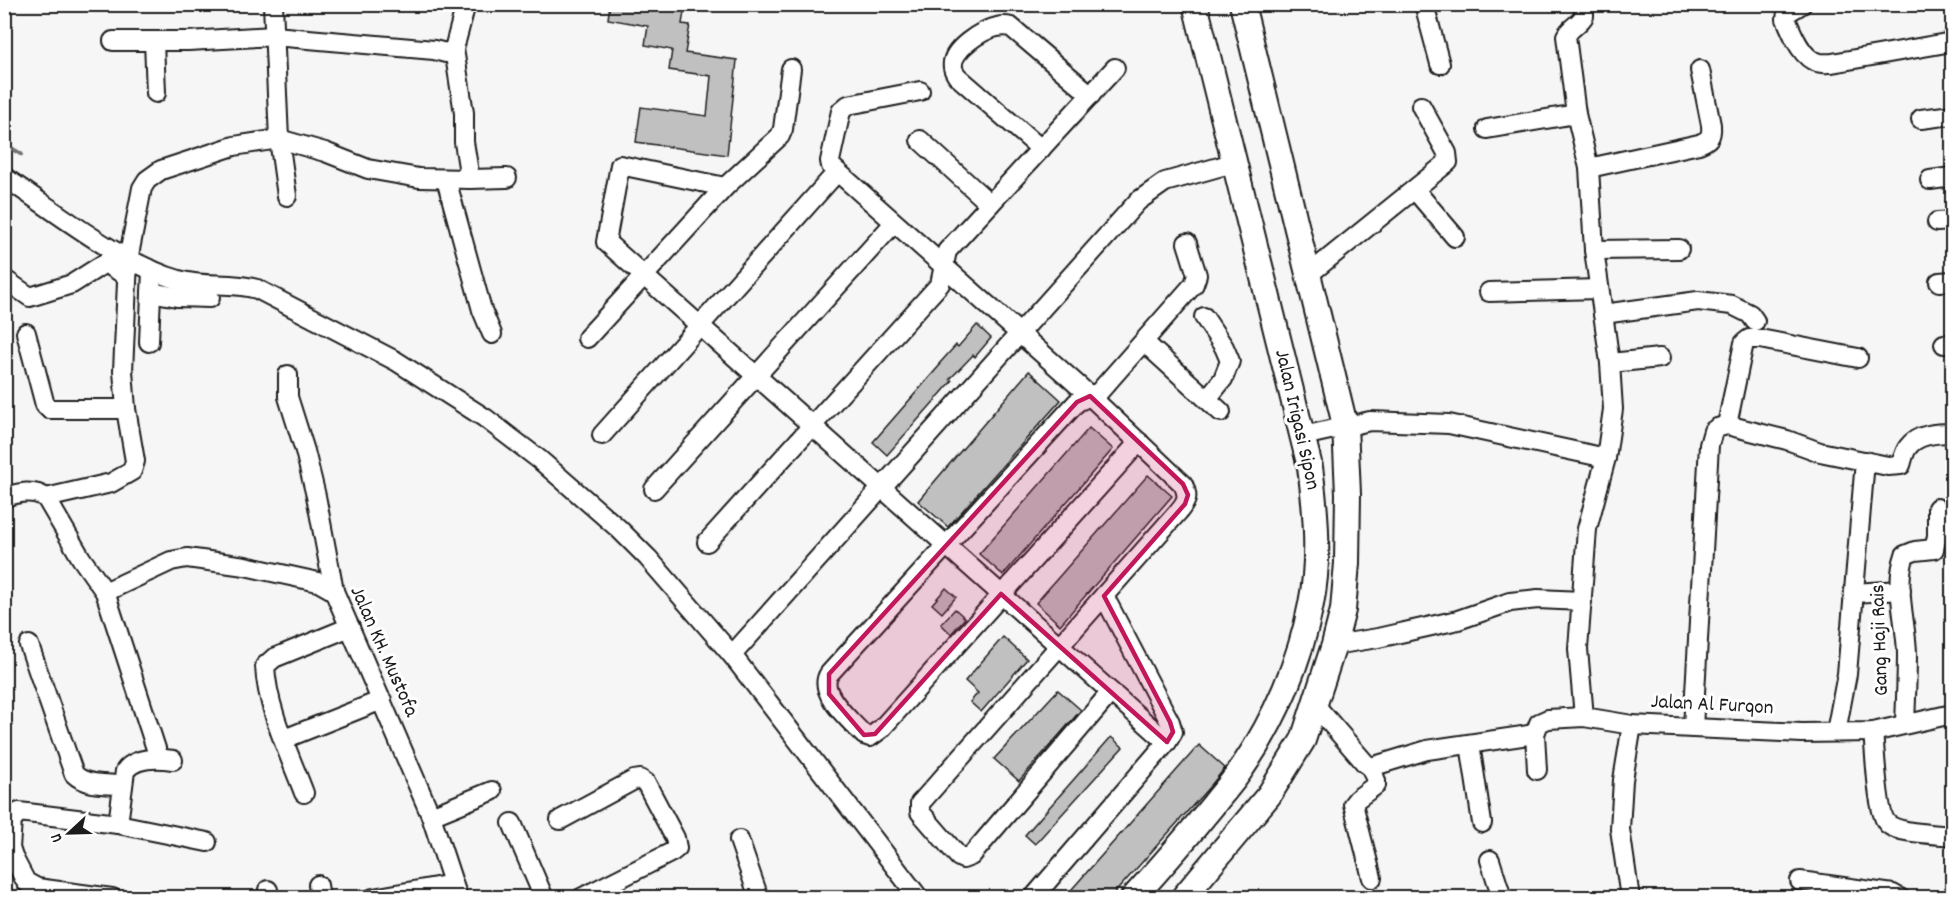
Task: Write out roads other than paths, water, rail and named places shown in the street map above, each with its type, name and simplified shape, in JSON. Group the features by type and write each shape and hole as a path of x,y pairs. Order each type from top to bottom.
{"street":[{"path":"273,4 279,139 287,196"},
{"path":"466,4 454,49 464,113 464,142 470,179"},
{"name":"Jalan Irigasi Sipon","path":"1133,897 1179,846 1242,769 1274,714 1298,654 1313,604 1316,509 1305,436 1233,163 1195,4"},
{"name":"Jalan Irigasi Sipon","path":"1183,897 1269,795 1303,740 1334,645 1347,563 1348,517 1343,425 1242,4"},
{"path":"1424,4 1440,64"},
{"path":"1584,4 1584,16 1577,25 1570,28 1566,36 1576,114 1589,168 1594,250 1610,363 1613,409 1606,458 1587,529 1578,649 1584,717"},
{"path":"1802,4 1787,14 1786,19 1803,52 1810,60 1818,63 1832,63 1953,42"},
{"path":"1041,149 957,76 952,66 954,57 962,46 999,26 1011,27 1033,43 1091,95"},
{"path":"113,40 154,41 274,36 434,50 446,53 454,49"},
{"path":"154,41 156,93"},
{"path":"707,542 940,284 947,251 1115,68"},
{"path":"587,338 725,187 780,136 783,129 791,69"},
{"path":"1589,168 1708,140 1712,134 1711,125 1700,70"},
{"path":"920,91 848,105 844,108 841,111 830,161 837,172 1090,396 1183,484 1188,495 1188,499 1104,596 920,803 920,812 958,857 963,859 971,856 1111,692"},
{"path":"1308,274 1449,162 1447,153 1420,106"},
{"path":"1487,129 1576,114"},
{"path":"1921,119 1953,116"},
{"path":"46,498 111,483 132,471 135,461 126,410 123,371 127,268 142,188 153,175 161,170 234,147 279,139 325,152 368,169 419,178 507,178"},
{"path":"920,140 990,204"},
{"path":"732,655 1138,201 1153,189 1179,176 1233,163"},
{"path":"725,187 620,165 606,242 1167,742"},
{"path":"602,435 837,172"},
{"path":"4,177 127,268"},
{"path":"1930,180 1953,177"},
{"path":"446,179 482,310 492,334"},
{"path":"1415,190 1455,237"},
{"path":"654,489 894,222"},
{"path":"1139,442 881,729 870,736 864,735 829,694 826,689 826,678 1077,402 1099,392 1197,280 1187,243"},
{"path":"1594,250 1679,249"},
{"path":"4,279 30,297 72,284 105,263 152,270 195,283 241,284 257,289 396,361 485,418 540,460 619,529 648,558 732,655 919,897"},
{"path":"149,342 152,270"},
{"path":"1489,292 1599,289"},
{"path":"151,292 177,297 210,298"},
{"path":"1603,314 1698,301 1732,305 1750,314 1755,321"},
{"path":"1204,317 1224,347 1230,361 1223,379 1207,399"},
{"path":"26,333 45,405 49,409 126,410"},
{"path":"1727,425 1744,343 1749,339 1760,339 1858,358"},
{"path":"1144,342 1221,412"},
{"path":"1610,363 1660,358"},
{"path":"288,375 288,398 311,474 329,556 334,591"},
{"path":"1305,436 1343,425 1385,420 1449,424 1470,426 1501,436 1606,458"},
{"path":"1693,728 1710,445 1713,431 1727,425 1787,440 1820,452 1888,466 1901,465 1908,446 1913,442 1934,433 1953,433"},
{"path":"1836,732 1846,674 1865,461"},
{"path":"4,497 30,492 39,493 46,498 81,558 105,592 166,759 139,762 125,771 118,824"},
{"name":"Gang Haji Rais","path":"1905,723 1907,653 1900,580 1905,555 1916,550 1934,549 1936,546 1937,508"},
{"name":"Jalan KH. Mustofa","path":"105,592 171,561 187,558 245,566 327,585 334,591 431,816 456,891"},
{"path":"1854,593 1901,590"},
{"path":"1033,897 1167,742 1173,732 1170,722 1104,596"},
{"path":"1334,645 1378,639 1458,620 1510,602 1582,601"},
{"path":"1313,604 1341,610"},
{"path":"304,793 268,687 267,663 274,658 350,627"},
{"path":"29,645 74,774 90,782 123,785"},
{"path":"284,739 382,700"},
{"path":"1315,705 1371,767 1376,781 1376,784 1353,804 1372,878"},
{"name":"Jalan Al Furqon","path":"1535,734 1539,723 1543,720 1584,717 1632,725 1873,732 1953,714"},
{"path":"1630,897 1620,829 1623,780 1632,725"},
{"path":"1873,732 1879,797 1886,822 1894,828 1953,836"},
{"path":"1371,767 1427,750 1535,734 1536,770"},
{"path":"1470,744 1482,824"},
{"path":"560,820 634,780 640,779 646,783 675,838 677,848 672,852 581,897"},
{"path":"431,816 492,790"},
{"path":"112,897 37,888 26,882 10,848 12,820 19,812 118,824 207,842"},
{"path":"512,824 544,897"},
{"path":"739,840 755,896"},
{"path":"1490,860 1502,897"},
{"path":"1800,881 1893,894 1900,897"},
{"path":"374,897 456,891"}],"waterway":[{"path":"4,144 21,154"}]}
